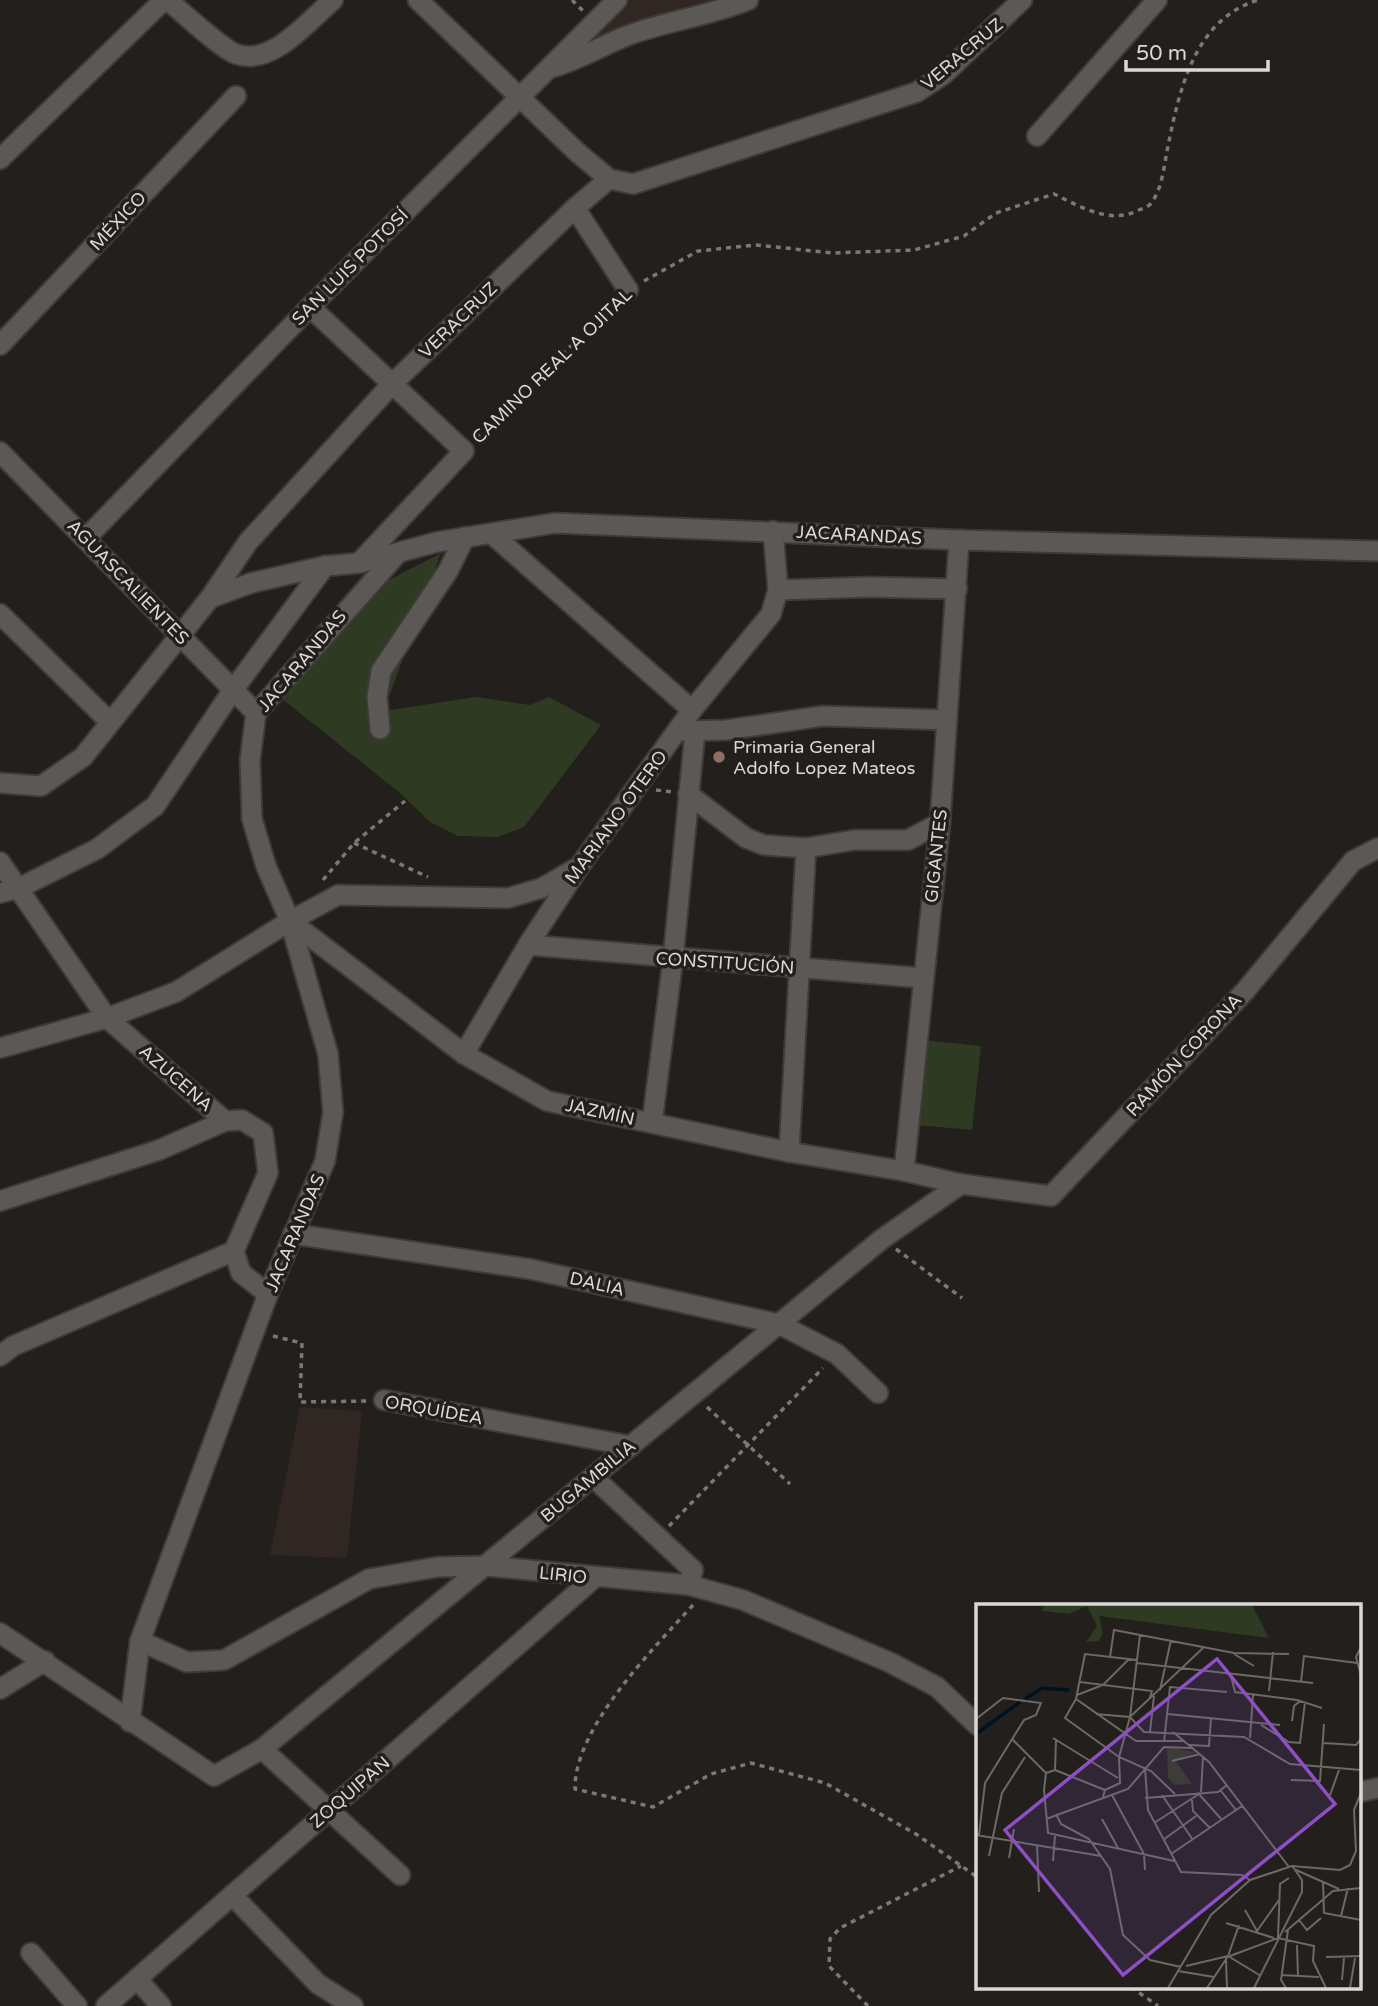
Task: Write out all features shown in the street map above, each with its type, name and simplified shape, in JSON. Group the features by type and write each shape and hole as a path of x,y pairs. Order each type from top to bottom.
{"street":[{"path":"0,159 165,0 236,54 255,56 274,50 333,0"},
{"path":"418,0 609,179"},
{"name":"SAN LUIS POTOSÍ","path":"87,537 310,307 617,0"},
{"path":"550,68 581,59 629,35 721,11 748,0"},
{"name":"VERACRUZ","path":"0,783 41,786 83,757 209,598 248,542 391,385 575,208 609,179 633,184 917,92 944,74 1022,0"},
{"path":"1037,136 1157,0"},
{"name":"MÉXICO","path":"0,345 236,96"},
{"path":"575,208 628,290"},
{"path":"310,307 464,451"},
{"name":"CAMINO REAL A OJITAL","path":"359,562 464,451"},
{"name":"AGUASCALIENTES","path":"0,452 87,537 256,713"},
{"name":"JACARANDAS","path":"130,1722 140,1641 268,1294 325,1161 333,1112 328,1054 290,921 265,866 252,819 250,760 256,713 397,554 466,537 555,523 773,530 959,540 1378,551"},
{"name":"MARIANO OTERO","path":"464,1054 528,945 579,867 636,787 687,731 692,710 771,614 778,590 773,530"},
{"path":"492,534 692,710"},
{"path":"380,729 377,697 381,671 448,571 466,537"},
{"name":"GIGANTES","path":"904,1171 940,823 959,540"},
{"path":"209,598 251,583 325,566 397,554"},
{"path":"10,890 97,849 155,806 233,690 325,566"},
{"path":"778,590 870,587 957,589"},
{"path":"0,614 110,722"},
{"path":"652,1123 673,960 688,794 687,731 823,716 947,720"},
{"path":"688,794 746,838 764,845 806,848 854,840 908,840 940,823"},
{"path":"789,1153 806,848"},
{"name":"RAMÓN CORONA","path":"961,1184 1051,1196 1245,990 1353,860 1378,848"},
{"name":"AZUCENA","path":"0,862 10,890 107,1018 225,1121 242,1120 254,1124 263,1133 267,1144 268,1173 234,1251"},
{"path":"0,1048 107,1018 176,992 290,921 338,895 508,898 542,888 579,867"},
{"name":"JAZMÍN","path":"290,921 464,1054 547,1101 789,1153 904,1171 961,1184"},
{"name":"CONSTITUCIÓN","path":"528,945 673,960 923,978"},
{"path":"0,1201 159,1150 225,1121"},
{"name":"BUGAMBILIA","path":"130,1722 214,1776 262,1749 882,1239 961,1184"},
{"name":"DALIA","path":"293,1234 530,1269 779,1324 837,1354 878,1393"},
{"path":"0,1356 13,1346 234,1251 242,1273 268,1294"},
{"name":"ORQUÍDEA","path":"384,1400 631,1446"},
{"path":"593,1477 693,1570 699,1587"},
{"name":"LIRIO","path":"140,1641 187,1662 224,1660 369,1579 437,1567 487,1566 699,1587 744,1600 889,1662 937,1687 976,1725"},
{"name":"ZOQUIPAN","path":"106,2006 594,1578"},
{"path":"0,1633 45,1661 130,1722"},
{"path":"0,1689 45,1661"},
{"path":"262,1749 400,1875"},
{"path":"1360,1792 1378,1788"},
{"path":"232,1895 318,1984 353,2006"},
{"path":"31,1953 76,2006"},
{"path":"137,1979 161,2006"}],"path":[{"name":"CAMINO REAL A OJITAL","path":"464,451 628,290 698,251 756,245 833,253 914,250 964,236 996,213 1054,194 1096,215 1129,215 1152,204 1160,185 1178,100 1200,42 1238,6 1258,0"},
{"path":"636,787 688,794"},
{"path":"322,882 354,843 405,802"},
{"path":"354,843 438,882"},
{"path":"882,1239 962,1298"},
{"name":"ORQUÍDEA","path":"255,1332 302,1343 300,1402 384,1400"},
{"path":"658,1537 837,1354"},
{"path":"694,1395 790,1484"},
{"path":"699,1587 609,1704 575,1774 575,1788 653,1807 711,1774 751,1763 825,1783 916,1834 976,1876"},
{"path":"868,2006 829,1966 830,1939 840,1927 961,1866"},
{"path":"1132,1988 1158,2006"}],"shaded area":[{"path":"627,0 713,0 618,28 568,58"},
{"path":"300,1407 362,1411 347,1558 270,1555"}],"green space":[{"path":"441,553 384,711 476,697 530,705 549,697 601,725 524,827 497,837 458,836 430,822 400,793 276,694 389,580"},
{"path":"924,1040 981,1046 972,1130 916,1125"}],"place":[{"name":"Primaria General Adolfo Lopez Mateos","path":"719,757"}]}
